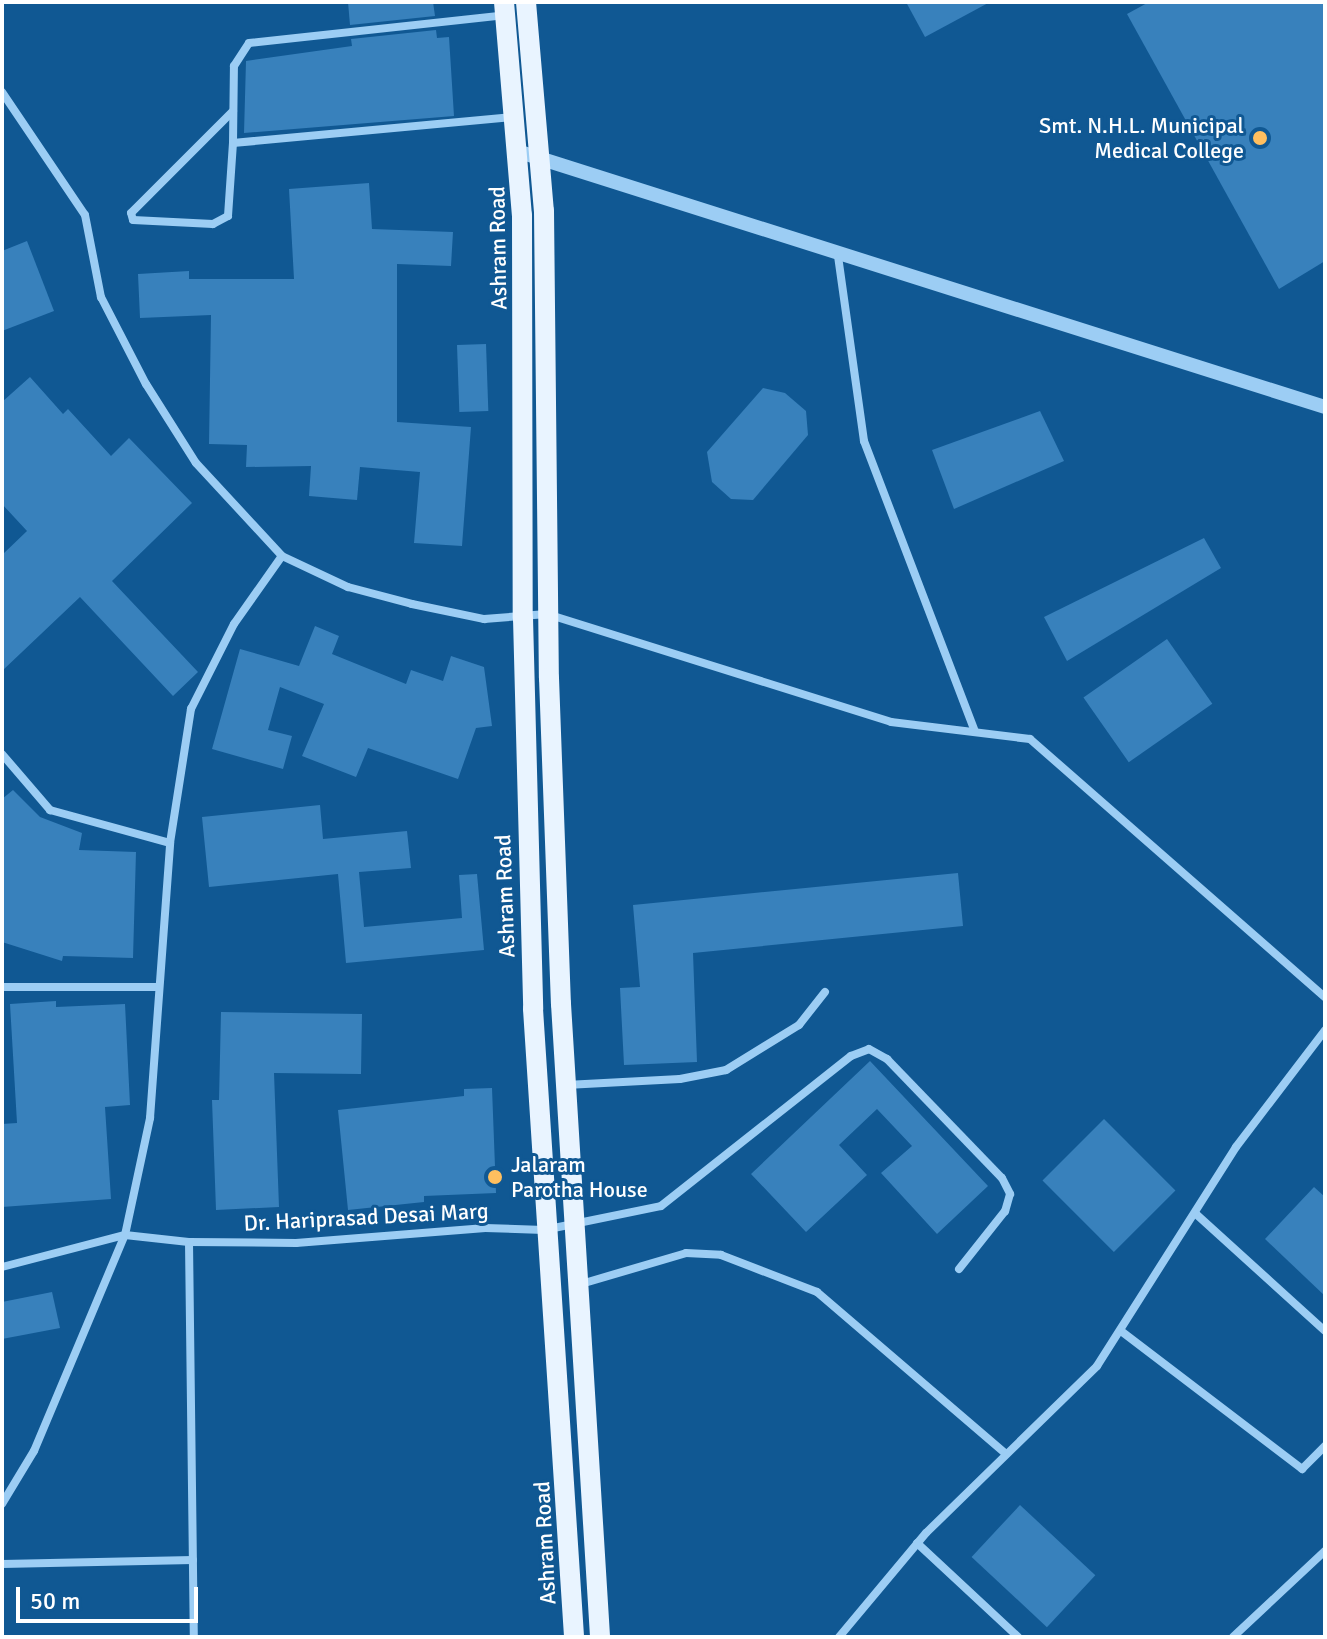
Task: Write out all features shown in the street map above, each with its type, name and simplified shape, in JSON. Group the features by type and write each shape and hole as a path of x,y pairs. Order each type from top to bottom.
{"main road":[{"name":"Ashram Road","path":"526,2 541,155 547,614 565,1085 600,1637"},
{"name":"Ashram Road","path":"504,8 520,152 526,451 523,618 544,1230 574,1637"}],"street":[{"path":"233,111 130,217 138,223 224,221 230,209 235,60 262,38 504,8"},
{"path":"2,92 85,215 101,297 146,384 196,463 282,556 348,587 412,604 484,619 547,614 891,722 1030,739 1325,997"},
{"path":"233,143 516,117"},
{"path":"520,152 541,155 838,256 1325,407"},
{"path":"838,256 864,441 975,732"},
{"path":"2,1504 34,1451 125,1235 150,1118 170,843 191,709 234,624 282,556"},
{"path":"2,754 50,810 170,843"},
{"path":"2,977 15,983"},
{"path":"2,987 15,983 158,987"},
{"path":"565,1085 726,1070 799,1025 825,992"},
{"path":"839,1637 917,1543 1097,1366 1236,1147 1325,1030"},
{"name":"Dr. Hariprasad Desai Marg","path":"2,1267 125,1235 189,1242 296,1243 485,1228 544,1230 573,1228 661,1206 851,1056 869,1049 887,1059 1002,1178 1010,1194 1005,1211 959,1269"},
{"path":"1196,1214 1325,1331"},
{"path":"189,1242 194,1637"},
{"path":"576,1286 686,1253 721,1255 817,1292 1006,1454"},
{"path":"1121,1331 1302,1469 1325,1446"},
{"path":"917,1543 1018,1637"},
{"path":"1233,1637 1325,1551"},
{"path":"2,1564 193,1560"}],"building":[{"path":"348,2 433,2 435,16 350,25"},
{"path":"906,2 990,2 925,37"},
{"name":"Smt. N.H.L. Municipal Medical College","path":"1149,2 1325,2 1325,261 1279,289 1127,14"},
{"path":"436,30 437,38 449,37 454,116 244,133 246,61 352,46 351,39"},
{"path":"369,183 372,229 453,232 451,266 397,264 397,422 471,427 462,546 414,543 420,472 360,467 357,500 309,496 311,466 246,467 247,445 209,444 211,315 140,318 138,274 189,271 189,279 294,279 289,189"},
{"path":"27,241 54,311 2,331 2,251"},
{"path":"486,344 488,411 459,412 457,345"},
{"path":"30,377 63,414 68,409 111,456 129,438 192,503 112,581 198,672 173,696 80,597 2,671 2,555 27,531 2,504 2,402"},
{"path":"763,388 785,393 806,411 808,435 753,500 731,499 712,482 707,452"},
{"path":"1040,411 1064,461 954,509 932,450"},
{"path":"1204,538 1221,568 1067,661 1044,617"},
{"path":"315,626 339,636 332,654 406,684 411,670 443,681 451,656 484,667 492,726 476,728 458,779 368,748 356,777 302,756 324,704 280,687 268,730 292,736 283,769 212,749 240,649 299,666"},
{"path":"1167,639 1212,704 1129,762 1083,698"},
{"path":"13,790 40,817 82,833 79,850 136,852 133,958 63,956 62,961 2,942 2,799"},
{"path":"320,805 323,839 407,831 411,868 359,872 364,927 462,918 459,875 477,874 484,950 346,963 338,874 209,887 202,817"},
{"path":"958,873 963,926 693,953 697,1062 624,1065 620,988 640,987 633,905"},
{"path":"56,1001 56,1007 125,1004 130,1105 105,1107 111,1199 2,1207 2,1124 17,1123 10,1004"},
{"path":"221,1012 362,1014 361,1074 274,1073 279,1207 216,1210 212,1100 219,1100"},
{"path":"870,1061 988,1186 937,1234 881,1173 912,1146 877,1109 839,1145 867,1175 806,1232 751,1174"},
{"path":"492,1088 496,1193 424,1196 424,1202 348,1210 338,1110 464,1096 464,1089"},
{"path":"1104,1119 1175,1190 1114,1252 1042,1181"},
{"path":"1314,1187 1325,1197 1325,1296 1265,1239"},
{"path":"52,1292 60,1328 2,1339 2,1302"},
{"path":"1020,1505 1095,1575 1047,1627 972,1557"}],"place":[{"name":"Smt. N.H.L. Municipal Medical College","path":"1260,138"},
{"name":"Jalaram Parotha House","path":"495,1177"}]}
